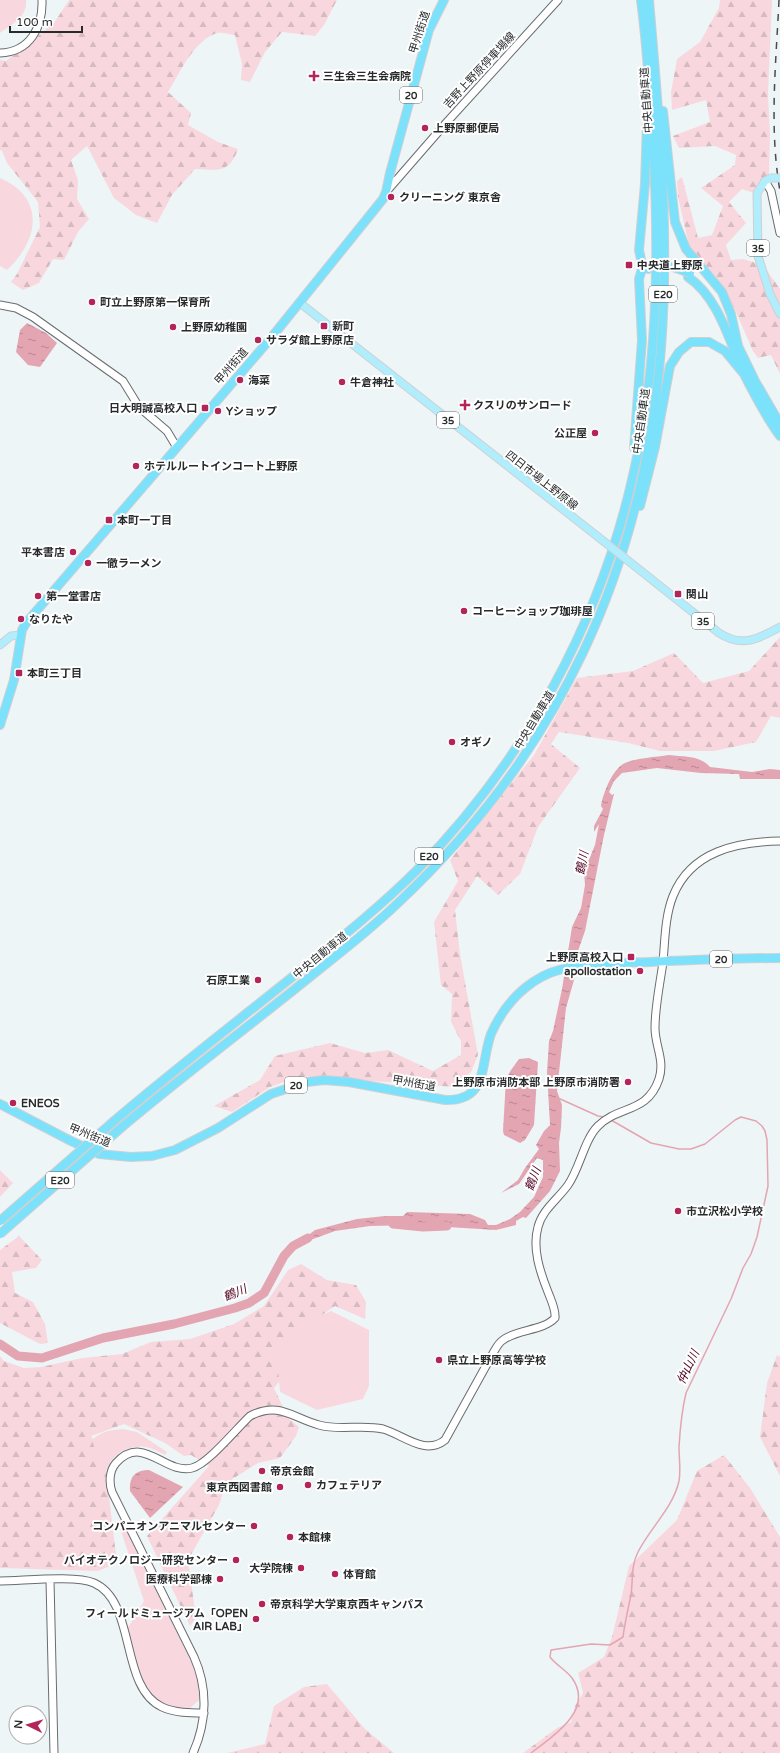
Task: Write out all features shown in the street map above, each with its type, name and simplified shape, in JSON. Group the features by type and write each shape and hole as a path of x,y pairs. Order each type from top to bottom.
{"highway":[{"name":"甲州街道","path":"0,725 14,680 21,635 26,622 300,303 379,205 386,192 429,30 444,0"},
{"name":"中央自動車道","path":"0,1221 114,1121 201,1049 350,931 416,870 466,816 503,768 552,691 566,665 594,603 607,569 627,501 641,437 649,384 657,257 656,198 651,111 641,0"},
{"name":"中央自動車道","path":"0,1234 122,1128 355,940 398,903 467,831 505,783 544,725 588,643 612,584 635,508 646,460 660,353 664,288 664,193 649,0"},
{"path":"642,9 647,154 639,250 640,260 647,267 674,268 704,284 714,298 739,350 780,424"},
{"path":"655,65 666,128 675,222 686,248 718,286 726,300 733,322 739,350"},
{"path":"627,501 636,428 642,346 639,279 640,274 647,267"},
{"path":"689,275 713,303 744,374 780,436"},
{"path":"612,584 639,509 649,476 665,389 670,366 674,358 683,347 691,342 709,342 725,351 744,374"},
{"name":"甲州街道","path":"0,1104 71,1141 100,1154 131,1157 152,1156 176,1150 218,1128 271,1094 307,1082 324,1080 343,1082 445,1100 458,1100 471,1093 479,1084 491,1036 502,1012 511,1000 546,974 559,970 605,964 780,958"}],"main road":[{"path":"768,180 780,178"},
{"name":"35","path":"768,180 757,193 758,256 770,294 780,314"},
{"name":"四日市場上野原線","path":"300,303 719,633 731,640 746,641 756,640 780,627"},
{"path":"0,645 11,636 21,635"}],"street":[{"path":"0,53 18,49 31,40 41,22 42,0"},
{"name":"吉野上野原停車場線","path":"386,192 446,123 558,0"},
{"path":"768,180 780,233"},
{"path":"0,305 16,308 33,317 123,381 139,407 167,431 176,446"},
{"path":"192,1753 199,1739 204,1713 205,1698 199,1668 112,1492 110,1478 115,1465 129,1454 140,1453 151,1455 181,1469 193,1468 204,1462 250,1416 257,1412 270,1409 284,1411 320,1426 376,1428 399,1435 422,1446 436,1446 448,1437 500,1342 511,1335 549,1323 555,1318 555,1311 539,1267 535,1239 542,1218 546,1210 568,1185 594,1132 600,1124 613,1116 632,1109 649,1097 660,1077 660,1053 655,1030 668,917 671,903 677,888 688,872 706,857 719,850 745,843 780,841"},
{"path":"50,1580 54,1753"},
{"path":"0,1581 86,1581 94,1583 105,1590 110,1595 117,1608 138,1675 146,1694 153,1702 168,1710 204,1713"}],"green space":[{"path":"0,0 26,0 26,6 22,16 0,33"},
{"path":"69,0 337,0 324,25 315,36 282,32 265,52 250,82 241,80 242,64 235,35 217,33 208,37 194,50 182,67 168,92 191,113 188,125 218,142 238,149 235,157 227,167 216,170 195,169 172,195 157,223 136,215 114,198 87,146 71,160 78,180 77,199 89,219 78,232 64,260 53,259 39,283 23,290 11,282 17,274 40,227 38,202 7,163 2,151 0,150 0,60 6,61 54,23"},
{"path":"720,0 772,0 768,94 770,134 769,175 761,180 754,193 742,189 729,202 746,223 726,245 731,260 743,259 763,265 780,289 780,374 771,355 758,358 753,351 732,303 689,245 678,197 677,181 682,177 698,238 712,235 723,206 701,188 735,165 736,155 715,146 679,148 673,136 710,122 706,100 672,110 671,92 677,59 700,42 719,8"},
{"path":"0,178 15,186 25,197 31,208 33,220 31,233 26,246 7,270 0,266"},
{"path":"780,637 780,718 771,716 756,742 714,751 660,751 628,743 559,732 551,744 580,768 538,827 520,874 498,895 477,876 455,910 460,954 478,1055 471,1072 456,1087 302,1076 270,1087 232,1112 214,1106 260,1080 275,1056 330,1043 365,1053 388,1050 433,1071 461,1055 461,1041 451,1022 452,994 441,985 434,922 458,881 450,860 534,755 577,678 633,671 674,653 703,683 749,671"},
{"path":"0,1170 13,1183 0,1197"},
{"path":"19,1236 42,1260 36,1268 12,1272 15,1293 33,1302 45,1324 48,1343 40,1344 0,1323 0,1250"},
{"path":"301,1264 327,1280 356,1285 366,1302 365,1319 335,1306 306,1326 282,1378 274,1388 288,1418 299,1427 296,1436 280,1458 258,1463 226,1483 219,1505 188,1560 196,1618 190,1626 147,1536 209,1466 191,1455 184,1456 165,1443 124,1424 91,1436 104,1455 117,1563 98,1571 0,1568 0,1356 4,1361 24,1368 41,1367 82,1358 122,1354 151,1342 190,1339 234,1324 264,1306 288,1270"},
{"path":"331,1311 369,1330 369,1386 363,1399 317,1410 280,1392 276,1345 292,1336 305,1322"},
{"path":"777,1355 780,1357 780,1476 760,1437 767,1383"},
{"path":"123,1429 137,1432 167,1452 165,1455 153,1449 143,1447 128,1448 122,1451 112,1460 109,1465 102,1486 96,1480 99,1464 92,1440 103,1433"},
{"path":"724,1455 750,1488 780,1537 780,1753 523,1753 557,1728 571,1722 575,1706 583,1693 578,1673 604,1657 612,1637 629,1566 677,1520 697,1471"},
{"path":"121,1519 196,1672 200,1699 185,1713 176,1712 146,1694 123,1629 129,1626 144,1601 118,1522"},
{"path":"327,1684 365,1729 394,1753 227,1753 265,1744 274,1706 304,1687"}],"water":[{"path":"27,323 46,333 57,343 40,367 28,365 16,352 20,330"},
{"path":"669,755 696,758 706,763 710,767 752,772 770,769 780,770 780,779 740,779 739,774 701,773 657,768 622,773 614,781 609,792 612,795 614,794 604,835 585,931 578,951 576,973 566,1008 557,1091 562,1105 559,1143 560,1171 550,1191 526,1218 523,1217 516,1221 516,1225 496,1230 415,1225 370,1226 335,1231 294,1246 315,1230 357,1219 403,1216 407,1212 470,1214 485,1220 488,1225 496,1225 510,1219 520,1212 534,1197 543,1177 543,1160 537,1158 519,1184 501,1193 518,1180 539,1149 536,1145 544,1131 550,1125 547,1072 549,1041 553,1031 562,989 572,927 581,908 585,885 584,872 595,845 599,824 594,832 594,826 603,809 601,806 602,801 609,782 620,766 635,760"},
{"path":"529,1058 538,1062 534,1125 525,1140 520,1143 504,1135 503,1131 506,1079 519,1059"},
{"path":"149,1470 183,1487 150,1518 130,1491 130,1482 136,1473"}],"waterway":[{"name":"仲山川","path":"558,1098 598,1116 604,1117"},
{"name":"仲山川","path":"531,1753 550,1739 568,1722 575,1712 578,1701 578,1690 572,1678 550,1657 551,1650 591,1644 610,1645 623,1637 636,1557 643,1543 667,1509 679,1481 680,1434 686,1393 731,1299 743,1268 751,1254 757,1237 768,1186 767,1140 765,1131 756,1121 741,1117 735,1120 705,1144 691,1149 679,1149 651,1143 611,1120"},
{"name":"鶴川","path":"393,1224 423,1227 447,1226"},
{"name":"鶴川","path":"0,1344 18,1356 42,1358 103,1338 174,1324 235,1308 249,1303 264,1293 284,1256 293,1246 308,1238"}],"railway":[{"path":"779,0 774,120 780,191"}],"place":[{"name":"三生会三生会病院","path":"314,76"},
{"name":"上野原郵便局","path":"425,128"},
{"name":"クリーニング 東京舎","path":"391,197"},
{"name":"中央道上野原","path":"629,265"},
{"name":"町立上野原第一保育所","path":"92,302"},
{"name":"新町","path":"324,326"},
{"name":"上野原幼稚園","path":"173,327"},
{"name":"サラダ館上野原店","path":"258,340"},
{"name":"海菜","path":"240,380"},
{"name":"牛倉神社","path":"342,382"},
{"name":"クスリのサンロード","path":"465,405"},
{"name":"日大明誠高校入口","path":"205,408"},
{"name":"Yショップ","path":"218,411"},
{"name":"公正屋","path":"595,433"},
{"name":"ホテルルートインコート上野原","path":"136,466"},
{"name":"本町一丁目","path":"109,520"},
{"name":"平本書店","path":"73,552"},
{"name":"一徹ラーメン","path":"88,563"},
{"name":"関山","path":"678,594"},
{"name":"第一堂書店","path":"38,596"},
{"name":"コーヒーショップ珈琲屋","path":"464,611"},
{"name":"なりたや","path":"21,619"},
{"name":"本町三丁目","path":"19,673"},
{"name":"オギノ","path":"452,742"},
{"name":"上野原高校入口","path":"631,957"},
{"name":"apollostation","path":"640,971"},
{"name":"石原工業","path":"258,980"},
{"name":"上野原市消防本部 上野原市消防署","path":"628,1082"},
{"name":"ENEOS","path":"13,1103"},
{"name":"市立沢松小学校","path":"678,1211"},
{"name":"県立上野原高等学校","path":"439,1360"},
{"name":"帝京会館","path":"262,1471"},
{"name":"カフェテリア","path":"308,1485"},
{"name":"東京西図書館","path":"280,1487"},
{"name":"コンパニオンアニマルセンター","path":"254,1526"},
{"name":"本館棟","path":"290,1537"},
{"name":"バイオテクノロジー研究センター","path":"236,1560"},
{"name":"大学院棟","path":"301,1568"},
{"name":"体育館","path":"335,1574"},
{"name":"医療科学部棟","path":"220,1579"},
{"name":"帝京科学大学東京西キャンパス","path":"262,1604"},
{"name":"フィールドミュージアム「OPEN AIR LAB」","path":"256,1619"}]}
